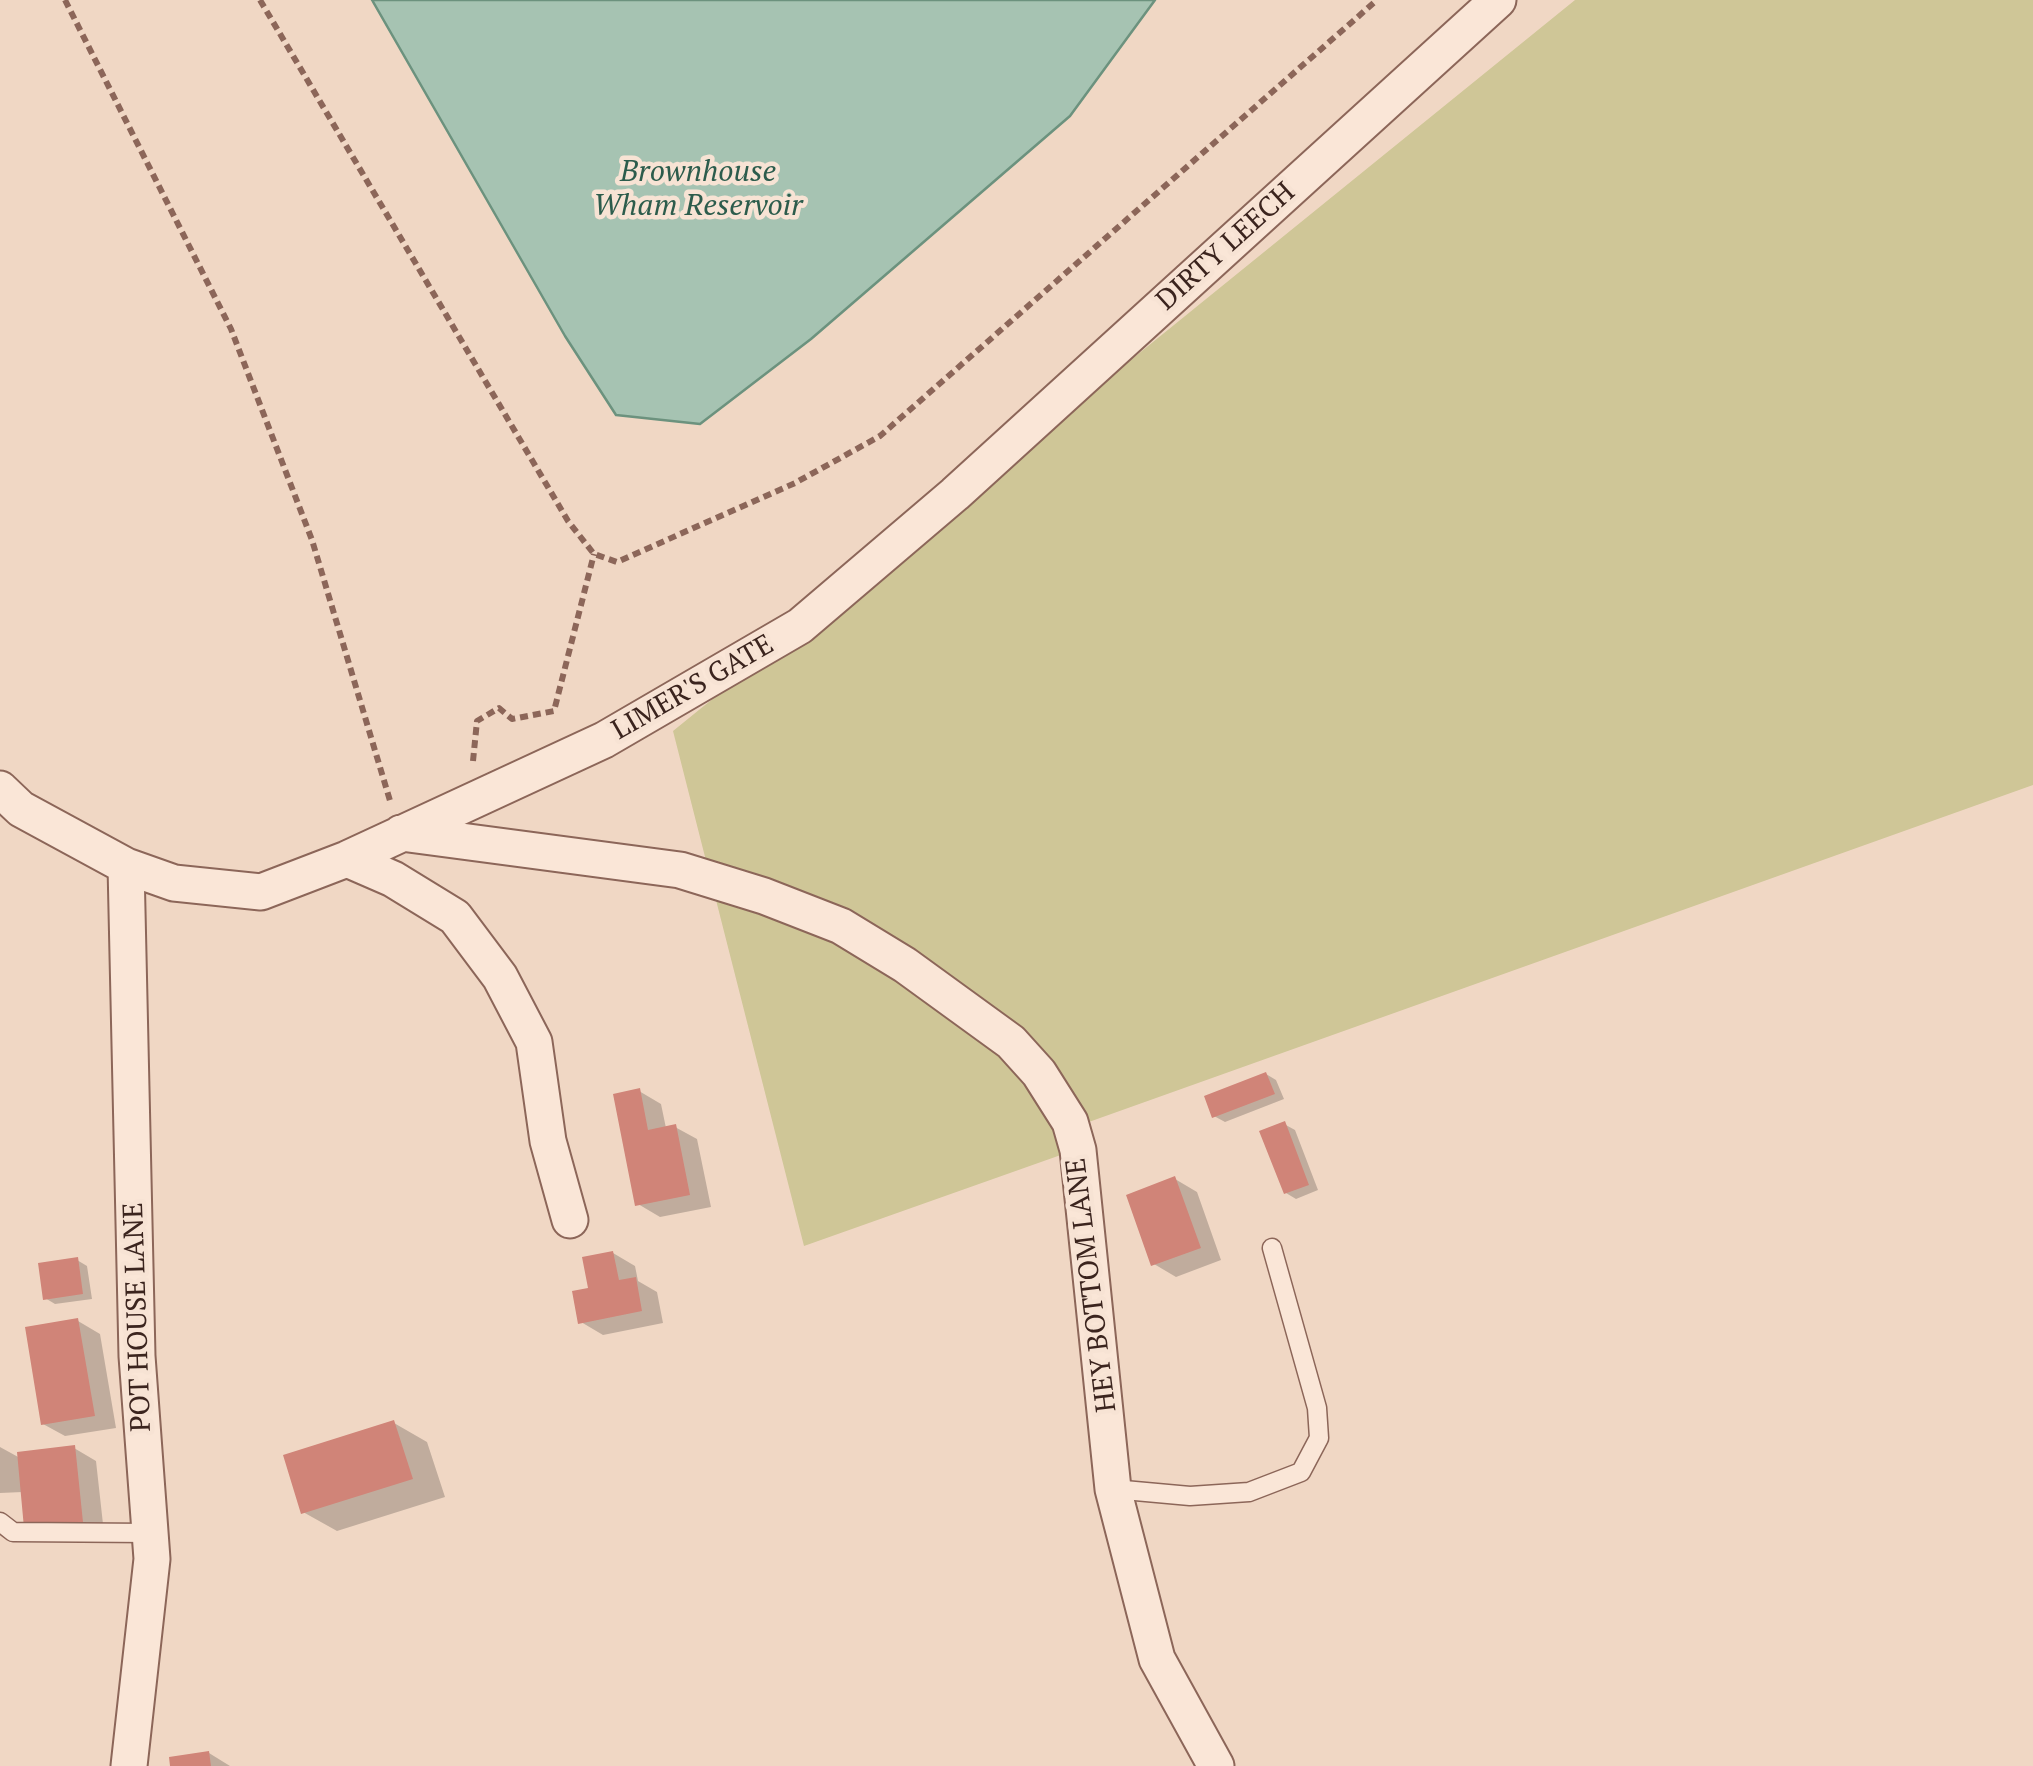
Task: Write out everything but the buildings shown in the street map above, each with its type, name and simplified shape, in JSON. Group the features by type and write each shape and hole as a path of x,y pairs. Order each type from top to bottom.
{"street":[{"name":"DIRTY LEECH","path":"955,494 1498,0"},
{"name":"LIMER'S GATE","path":"0,789 21,809 126,866 174,883 262,892 348,859 604,740 800,626 955,494"},
{"name":"HEY BOTTOM LANE","path":"400,833 680,870 764,896 841,926 905,965 1011,1042 1039,1073 1070,1122 1078,1150 1113,1488 1157,1660 1216,1766"},
{"path":"348,859 455,917 500,977 534,1042 548,1141 570,1220"},
{"name":"POT HOUSE LANE","path":"126,866 137,1356 152,1559 129,1766"}],"lane":[{"path":"1113,1488 1190,1496 1249,1492 1301,1472 1318,1438 1317,1408 1272,1248"},
{"path":"0,1522 13,1532 150,1533"}],"path":[{"path":"65,0 231,329 312,540 400,833"},
{"path":"260,0 509,426 568,521 594,554 606,561 633,559 794,483 880,436 1377,0"},
{"path":"472,772 477,720 499,708 512,718 554,711 594,554"}],"shaded area":[{"path":"1575,0 2033,0 2033,785 1086,1123 1089,1145 804,1246 673,731"}],"water":[{"name":"Brownhouse Wham Reservoir","path":"372,0 1155,0 1070,116 811,339 700,424 616,415 565,336"}]}
